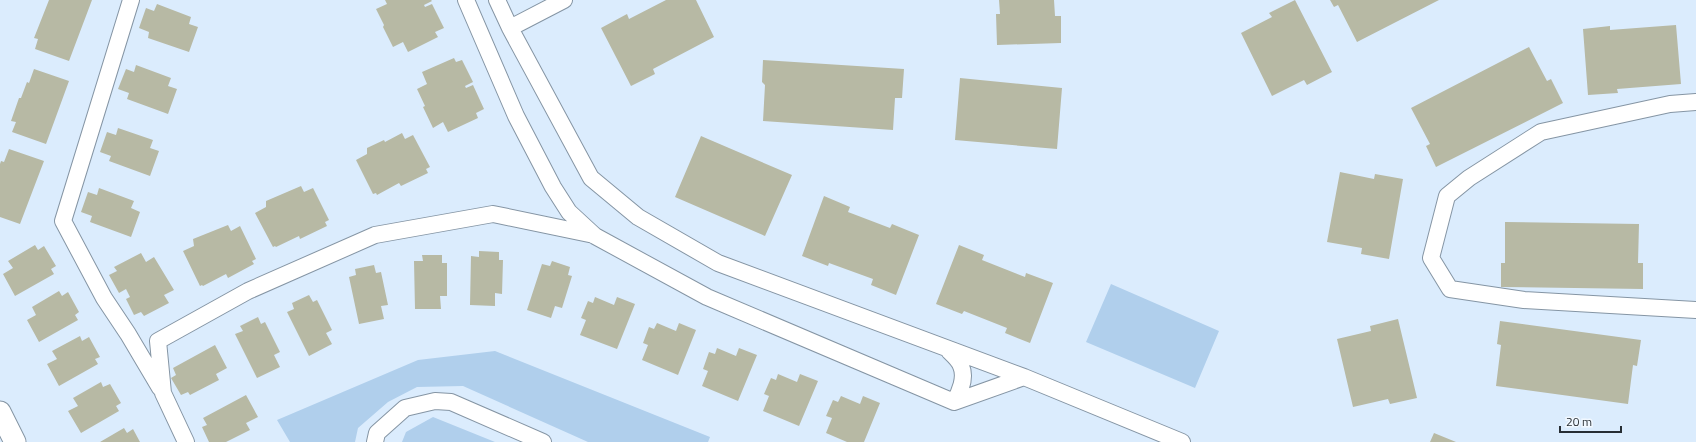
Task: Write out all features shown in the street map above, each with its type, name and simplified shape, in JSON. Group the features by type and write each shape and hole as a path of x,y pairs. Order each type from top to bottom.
{"street":[{"path":"131,0 63,221 104,298 128,334 163,393 186,442"},
{"path":"466,0 516,116 553,187 569,212 595,236 707,296 954,402 1024,378"},
{"path":"497,0 510,28 591,178 638,217 718,263 1024,378 1182,442"},
{"path":"510,28 564,0"},
{"path":"1696,102 1670,104 1541,132 1469,178 1447,196 1431,258 1450,289 1524,300 1696,310"},
{"path":"128,334 158,341 248,291 375,235 493,214 595,236"},
{"path":"158,341 163,393"},
{"path":"950,351 961,365 963,377 959,394 954,402"},
{"path":"375,442 377,432 405,408 435,401 451,402 543,442"},
{"path":"0,412 15,442"}],"shaded area":[{"path":"1111,284 1219,331 1195,388 1086,342"},
{"path":"495,351 710,437 708,442 588,442 463,386 417,387 388,402 358,428 355,442 290,442 277,420 418,360"},
{"path":"433,417 495,442 402,442 406,432"}],"building":[{"path":"49,0 92,0 69,61 35,49 38,39 34,38"},
{"path":"385,0 431,0 432,1 424,5 425,7 432,4 444,28 435,32 438,37 408,52 403,42 393,47 376,9 387,4"},
{"path":"666,0 696,0 714,37 653,69 655,74 631,86 601,28 627,14 629,19"},
{"path":"999,0 1054,0 1055,16 1061,16 1061,43 997,45 996,14 1000,14"},
{"path":"1295,0 1332,72 1307,85 1304,80 1272,96 1241,33 1272,17 1269,13"},
{"path":"1330,0 1439,0 1357,42 1338,5 1334,7"},
{"path":"157,4 191,17 189,24 198,27 189,52 148,38 149,32 139,28 146,8 154,11"},
{"path":"1676,25 1681,84 1617,89 1618,93 1588,95 1583,29 1610,26 1610,30"},
{"path":"1529,47 1547,81 1551,79 1563,103 1436,167 1426,146 1430,144 1411,108"},
{"path":"454,58 456,62 462,60 473,82 465,86 466,88 473,85 484,109 476,113 478,118 448,132 443,122 433,128 423,107 425,106 417,89 427,84 422,72"},
{"path":"763,60 904,69 902,98 895,98 893,130 763,121 765,85 762,82"},
{"path":"136,65 171,78 168,86 177,89 168,114 127,99 129,93 118,89 126,69 134,72"},
{"path":"34,69 69,81 46,144 12,132 16,122 11,121 19,98 21,98 27,82 29,83"},
{"path":"960,78 1062,88 1057,149 955,140"},
{"path":"118,128 153,140 150,148 159,151 150,176 109,161 111,156 100,152 107,132 116,135"},
{"path":"402,133 405,139 413,135 430,167 426,169 428,173 401,186 399,183 377,195 376,193 373,194 356,160 367,154 367,148 384,140 385,142"},
{"path":"701,136 792,175 765,236 675,197"},
{"path":"9,149 44,161 20,224 0,217 0,164 1,161 4,162"},
{"path":"1340,172 1374,179 1375,174 1403,179 1389,259 1361,254 1362,248 1327,242"},
{"path":"301,186 304,192 313,188 329,220 325,222 327,226 300,239 299,236 273,247 255,213 266,207 266,201"},
{"path":"99,188 134,201 131,208 140,212 131,237 90,222 92,216 81,212 88,192 97,195"},
{"path":"824,196 850,207 848,212 890,228 892,224 919,235 896,295 871,285 873,279 829,263 828,266 802,256"},
{"path":"1505,222 1639,224 1638,263 1643,263 1643,289 1501,287 1501,263 1505,263"},
{"path":"228,225 231,231 240,226 256,259 252,261 254,264 228,278 226,274 203,286 200,286 183,251 194,246 193,239"},
{"path":"35,245 38,250 44,246 56,266 51,269 54,274 15,296 3,274 13,268 8,261"},
{"path":"959,245 984,255 982,260 1025,277 1026,273 1053,283 1030,343 1005,333 1007,328 964,311 962,314 936,304"},
{"path":"479,251 499,252 499,260 503,260 502,294 495,293 495,306 470,305 471,256 479,257"},
{"path":"141,253 146,262 154,257 174,290 164,295 169,303 144,316 141,312 134,315 126,299 130,297 126,289 119,293 109,275 117,271 114,267"},
{"path":"422,255 442,255 442,263 447,263 447,296 440,296 441,309 415,309 414,261 423,261"},
{"path":"552,261 570,267 568,275 572,276 562,308 555,306 551,318 527,310 542,264 550,266"},
{"path":"374,265 376,273 381,272 388,305 381,306 384,319 359,324 349,277 356,275 355,269"},
{"path":"59,291 62,296 68,292 79,312 75,315 78,320 39,342 27,320 36,315 32,307"},
{"path":"309,295 313,302 317,300 332,330 326,333 332,344 309,356 287,312 294,309 292,303"},
{"path":"595,297 614,305 617,297 635,304 617,349 580,335 586,320 581,318 588,301 593,303"},
{"path":"258,317 261,324 265,322 280,352 274,355 280,367 257,378 235,334 243,331 240,326"},
{"path":"1398,319 1417,398 1390,404 1388,399 1353,407 1337,339 1371,331 1370,326"},
{"path":"1500,321 1641,340 1637,366 1633,365 1628,404 1496,386 1501,345 1497,344"},
{"path":"657,323 676,331 679,323 696,330 678,375 642,360 648,345 643,343 649,327 654,329"},
{"path":"80,336 82,341 89,337 100,357 95,359 98,364 59,386 47,364 57,359 52,351"},
{"path":"215,345 227,368 216,374 219,380 190,395 188,392 181,395 171,378 176,375 173,368"},
{"path":"717,348 736,356 739,348 757,355 738,401 702,386 708,371 703,369 709,352 715,354"},
{"path":"778,374 797,382 800,374 818,381 799,426 763,411 769,396 764,394 771,378 776,380"},
{"path":"101,382 103,387 110,384 121,403 116,406 119,411 81,433 68,411 78,406 73,398"},
{"path":"246,395 258,417 246,423 250,430 226,442 209,442 202,427 207,425 203,418"},
{"path":"841,396 860,404 863,396 880,403 864,442 847,442 826,433 832,418 826,416 833,400 838,402"},
{"path":"124,428 127,433 133,429 140,442 100,442"},
{"path":"1434,433 1456,442 1430,442"}]}
